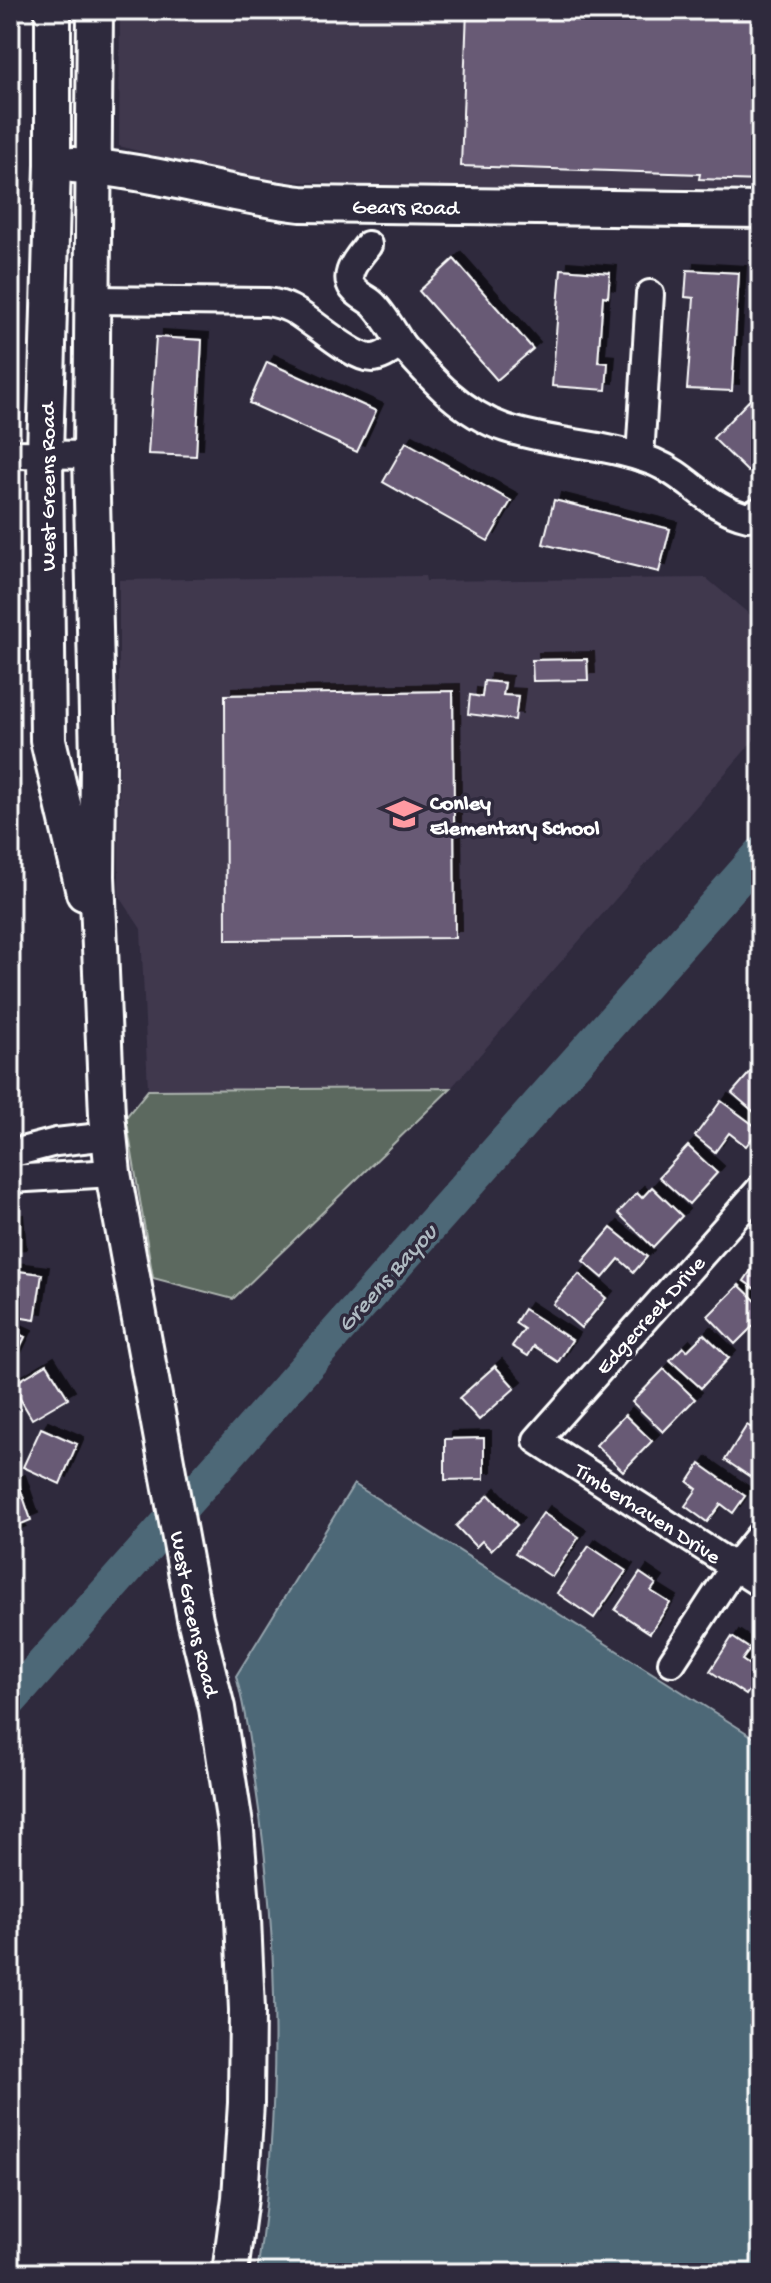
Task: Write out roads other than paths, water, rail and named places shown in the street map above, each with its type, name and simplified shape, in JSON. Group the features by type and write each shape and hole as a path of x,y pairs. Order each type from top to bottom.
{"main road":[{"name":"West Greens Road","path":"53,10 53,164 45,454 48,740 100,957"},
{"name":"West Greens Road","path":"95,10 91,455 98,758 97,876 109,1136 113,1173 195,1619 217,1708 236,1831 247,2010 246,2103 240,2198 230,2273"},
{"name":"Gears Road","path":"53,164 94,167 301,204 761,210"}],"street":[{"path":"370,206 367,282 370,300 401,344 454,398 475,413 504,427 624,452 657,464 731,513 748,517 761,510"},
{"path":"640,457 650,294"},
{"path":"93,300 281,304 355,352 371,358 401,344"},
{"path":"10,454 91,455"},
{"path":"10,1154 56,1142 109,1136"},
{"path":"10,1179 113,1173"},
{"name":"Edgecreek Drive","path":"537,1440 761,1188"},
{"name":"Timberhaven Drive","path":"537,1440 761,1584"},
{"path":"672,1662 734,1567 761,1534"}],"water":[{"path":"354,1484 761,1742 761,2273 257,2273 274,2092 273,1970 264,1849 248,1732 236,1676"}],"waterway":[{"name":"Greens Bayou","path":"10,1701 761,853"}],"place":[{"name":"Conley Elementary School","path":"404,814"}]}
